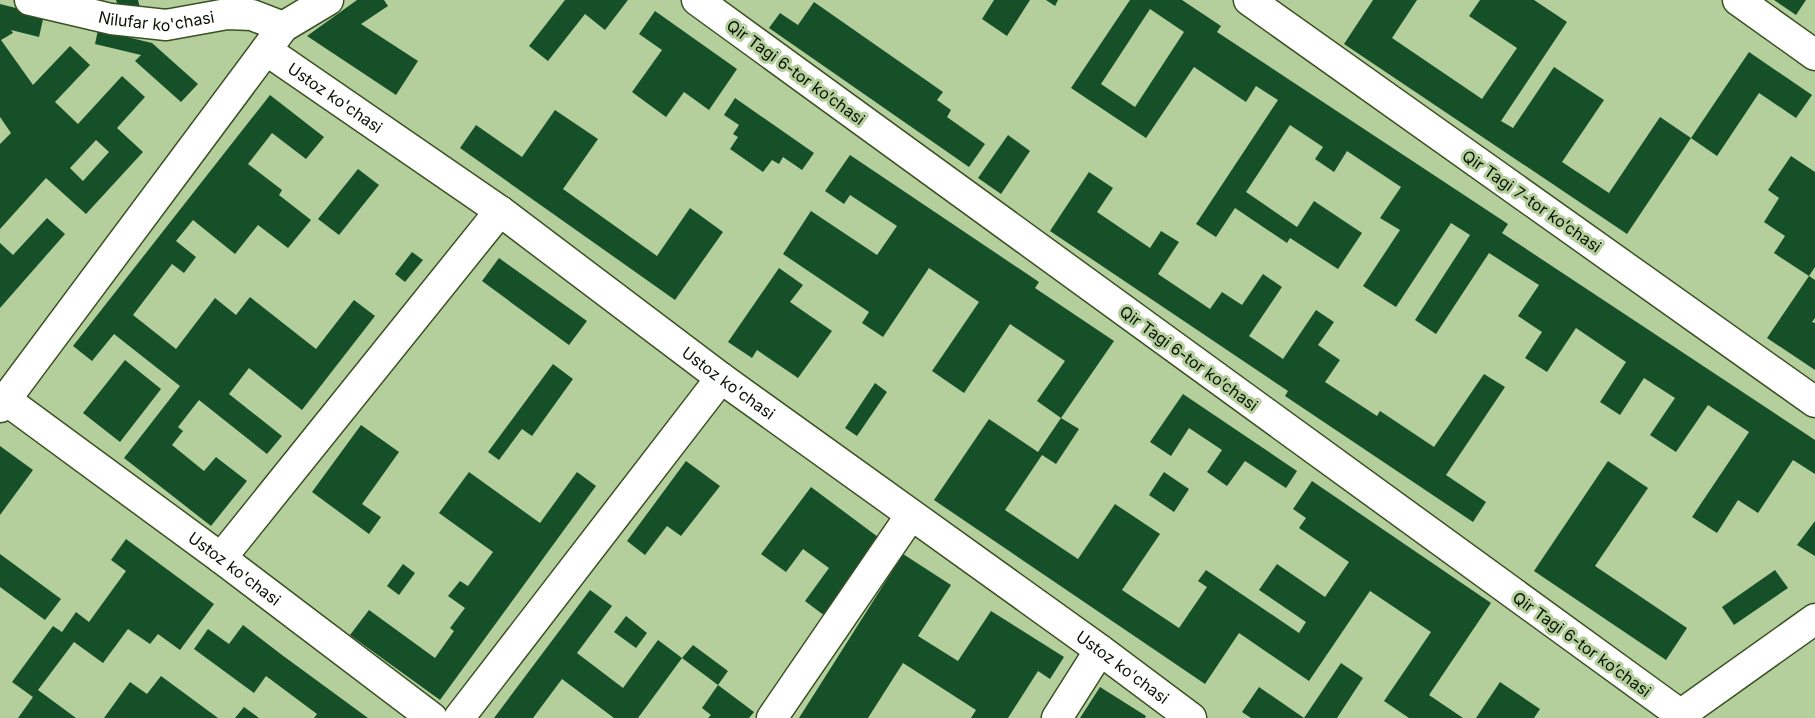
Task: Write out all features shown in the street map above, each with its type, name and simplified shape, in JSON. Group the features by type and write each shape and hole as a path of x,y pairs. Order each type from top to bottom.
{"street":[{"name":"Nilufar ko'chasi","path":"30,0 111,19 166,25 227,14 252,15 274,38"},
{"path":"3,404 274,38 328,0"},
{"name":"Qir Tagi 6-tor koʼchasi","path":"697,0 1678,717"},
{"name":"Qir Tagi 7-tor koʼchasi","path":"1249,0 1815,402"},
{"path":"1738,0 1815,55"},
{"name":"Ustoz ko'chasi","path":"274,38 721,378 1191,718"},
{"path":"221,558 500,211"},
{"path":"459,718 721,378"},
{"name":"Ustoz ko'chasi","path":"3,404 221,558 432,718"},
{"path":"772,718 911,515"},
{"path":"1678,717 1815,619"},
{"path":"1057,718 1100,650"}],"building":[{"path":"116,0 138,0 140,8 120,13"},
{"path":"357,0 384,0 388,6 361,24 418,61 396,95 307,36"},
{"path":"565,0 628,0 605,30 585,14 548,61 529,46"},
{"path":"994,0 1030,0 1007,36 982,19"},
{"path":"1046,0 1058,0 1055,6"},
{"path":"1130,0 1182,0 1221,26 1217,32 1508,224 1502,233 1815,440 1815,474 1793,460 1758,513 1738,500 1717,533 1692,517 1749,432 1708,405 1676,452 1650,435 1675,398 1644,378 1620,415 1600,402 1626,362 1576,328 1547,372 1525,358 1542,332 1518,316 1539,285 1489,253 1436,334 1415,320 1470,235 1451,223 1396,307 1363,286 1400,230 1380,218 1401,187 1347,151 1334,172 1315,159 1323,147 1290,125 1246,192 1297,227 1314,201 1362,233 1338,269 1290,238 1287,243 1235,208 1216,237 1196,224 1278,100 1256,86 1246,102 1194,67 1146,138 1071,88","holes":["1150,9 1184,32 1135,107 1101,84"]},
{"path":"1373,0 1417,0 1392,38 1482,99 1517,48 1469,16 1480,0 1534,0 1567,22 1501,121 1513,128 1554,67 1604,100 1562,162 1609,193 1660,117 1691,138 1627,234 1344,44"},
{"path":"1774,0 1806,0 1796,15"},
{"path":"814,2 943,92 937,100 951,110 947,117 985,144 969,167 769,28 780,13 798,25"},
{"path":"0,4 44,15 39,37 11,30 13,33 1,40 33,85 70,46 90,65 55,102 78,124 122,76 145,97 117,128 143,152 86,214 46,178 0,229 0,144 11,133 0,117","holes":["96,140 109,152 83,181 70,168"]},
{"path":"655,11 737,69 709,110 684,92 666,117 632,92 662,50 639,34"},
{"path":"98,30 152,43 198,84 181,102 135,61 141,55 95,44"},
{"path":"1749,52 1812,95 1796,118 1759,93 1717,156 1691,138"},
{"path":"270,95 324,137 306,159 272,133 248,164 282,190 279,195 311,220 288,248 258,225 235,254 193,220 176,241 196,257 184,273 172,264 133,315 176,349 215,298 236,315 250,297 316,349 354,300 375,316 302,410 249,368 229,394 282,436 267,454 199,400 178,427 183,431 172,445 204,471 216,457 247,481 211,526 124,458 180,386 114,334 92,361 73,346"},
{"path":"735,98 814,153 802,170 783,157 779,164 772,160 763,172 730,149 738,137 733,134 739,125 724,115"},
{"path":"555,110 598,139 563,189 657,256 690,208 723,232 675,300 460,148 476,125 522,157"},
{"path":"1008,135 1030,151 1001,194 978,178"},
{"path":"850,155 1039,282 1035,288 1114,341 1061,418 1037,401 1065,361 1010,324 964,393 932,371 979,302 929,268 883,337 862,323 869,312 783,254 811,211 877,255 897,226 850,195 844,204 825,191"},
{"path":"1791,156 1815,172 1815,267 1809,276 1774,253 1785,236 1764,222 1779,198 1768,190"},
{"path":"358,169 379,185 339,235 318,219"},
{"path":"1089,172 1113,188 1097,212 1150,248 1161,231 1179,242 1158,274 1210,309 1222,292 1242,305 1263,274 1282,287 1249,336 1283,359 1316,310 1334,322 1318,345 1340,360 1325,382 1377,416 1380,411 1434,447 1484,374 1505,387 1446,475 1486,502 1473,522 1285,396 1288,391 1050,231"},
{"path":"47,218 65,234 0,308 0,243 13,255"},
{"path":"412,252 423,260 405,282 395,274"},
{"path":"499,258 587,321 569,345 482,281"},
{"path":"779,268 803,285 790,302 832,331 798,378 757,350 752,358 728,342"},
{"path":"1809,276 1815,280 1815,318 1812,322 1815,323 1815,370 1767,338"},
{"path":"125,360 161,389 120,442 83,413"},
{"path":"553,364 573,379 532,436 522,429 499,460 488,452"},
{"path":"875,383 887,392 857,436 845,428"},
{"path":"1183,394 1297,471 1286,488 1245,461 1227,486 1207,472 1222,450 1189,428 1171,456 1150,442"},
{"path":"1061,418 1079,429 1056,464 1042,455 1005,510 1078,559 1115,504 1160,534 1122,590 1179,628 1207,587 1198,581 1206,570 1299,633 1306,622 1259,590 1277,564 1325,597 1349,562 1299,528 1306,518 1293,509 1312,481 1491,603 1429,695 1463,718 1409,718 1384,701 1431,632 1370,591 1309,681 1239,633 1205,684 934,500 989,419 1038,452"},
{"path":"361,425 399,452 362,504 381,517 369,534 312,492"},
{"path":"0,446 33,470 0,515"},
{"path":"686,461 720,486 681,536 667,526 645,555 627,541"},
{"path":"1608,461 1648,488 1595,566 1687,628 1666,660 1534,571"},
{"path":"469,472 540,523 577,472 596,486 440,700 350,635 369,610 435,658 454,631 450,628 465,608 448,596 460,581 468,586 493,552 439,513"},
{"path":"1164,472 1189,489 1174,512 1149,495"},
{"path":"811,487 882,540 825,616 805,601 829,568 803,549 786,572 761,554"},
{"path":"1815,521 1815,556 1797,545"},
{"path":"126,539 214,604 180,650 158,634 150,644 128,629 103,663 74,642 38,690 76,718 18,718 33,697 12,682 53,626 62,632 76,612 89,622 126,571 111,560"},
{"path":"0,554 61,599 45,620 0,587"},
{"path":"903,554 951,585 918,636 958,661 991,611 1064,657 1050,679 1038,671 1008,718 971,718 976,710 903,663 868,718 799,718"},
{"path":"403,564 415,573 399,595 387,586"},
{"path":"1775,570 1788,588 1734,625 1722,607"},
{"path":"590,590 612,606 577,653 623,688 658,640 682,658 638,718 614,718 562,679 533,718 494,718"},
{"path":"626,616 647,633 636,648 614,632"},
{"path":"243,625 368,718 314,718 317,714 266,676 254,693 194,649 208,629 229,644"},
{"path":"693,645 728,671 718,685 682,658"},
{"path":"1341,663 1363,678 1337,718 1304,718"},
{"path":"161,676 218,718 104,718 130,682 147,694"},
{"path":"1500,682 1540,709 1534,718 1476,718"},
{"path":"718,685 754,712 749,718 708,718 711,715 702,708"},
{"path":"1100,687 1146,716 1145,718 1080,718"},
{"path":"1259,687 1304,718 1251,718 1242,712"},
{"path":"244,707 259,718 235,718"}]}
